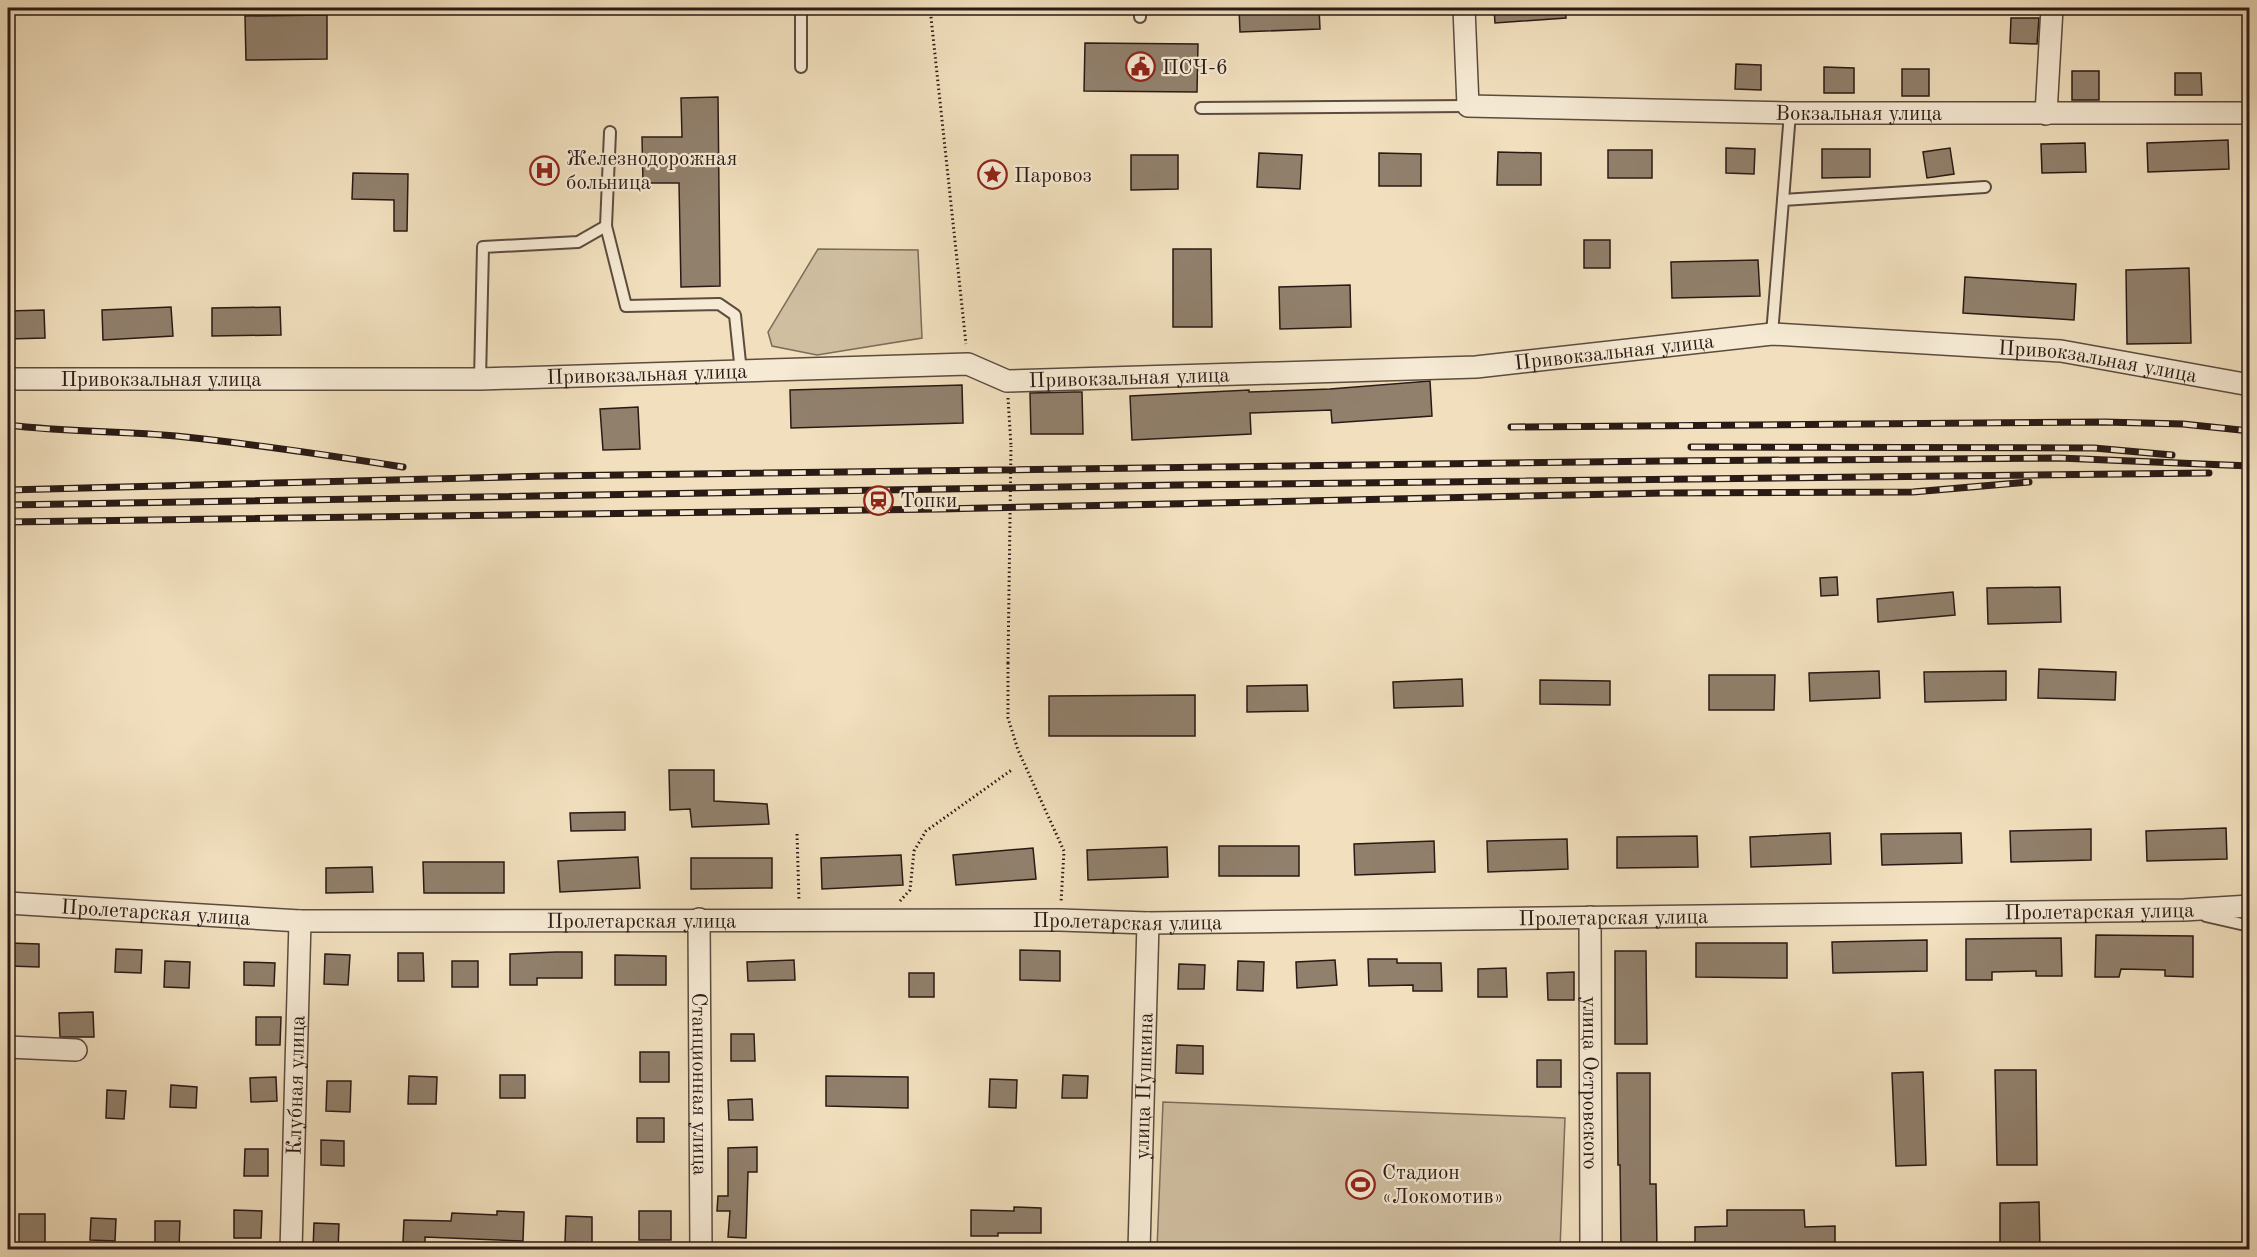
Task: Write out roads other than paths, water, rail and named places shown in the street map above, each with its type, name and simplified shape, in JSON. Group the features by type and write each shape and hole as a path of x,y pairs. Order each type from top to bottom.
{"street":[{"path":"1464,8 1468,106"},
{"path":"2046,114 2052,8"},
{"name":"Вокзальная улица","path":"1468,106 1790,113 2250,113"},
{"name":"Привокзальная улица","path":"8,379 480,379 741,373 968,364 1007,381 1476,367 1772,334 2061,351 2250,385"},
{"name":"Пролетарская улица","path":"8,903 300,921 800,919 1148,922 2184,910 2250,906"},
{"name":"улица Островского","path":"1590,917 1591,1250"},
{"name":"Станционная улица","path":"699,919 701,1250"},
{"name":"Клубная улица","path":"291,1250 300,921"},
{"name":"улица Пушкина","path":"1139,1250 1148,922"},
{"path":"8,1047 76,1050"}],"lane":[{"path":"801,8 801,67"},
{"path":"1201,108 1468,106"},
{"path":"1772,334 1790,113"},
{"path":"610,132 606,226 626,306 719,304 735,315 741,373"},
{"path":"1782,200 1985,187"},
{"path":"480,379 483,247 578,242 606,226"},
{"path":"2184,910 2250,926"}],"railway":[{"path":"1511,427 2104,422 2183,424 2250,431"},
{"path":"8,425 176,436 403,467"},
{"path":"1691,447 2094,448 2172,455"},
{"path":"8,490 548,476 1663,461 2059,458 2250,466"},
{"path":"8,505 1178,485 2209,473"},
{"path":"8,522 941,509 1665,493 1913,492 2029,482"}],"place":[{"name":"ПСЧ-6","path":"1141,67"},
{"name":"Железнодорожная больница","path":"545,170"},
{"name":"Паровоз","path":"993,175"},
{"name":"Топки","path":"879,500"},
{"name":"Стадион «Локомотив»","path":"1361,1184"}]}
